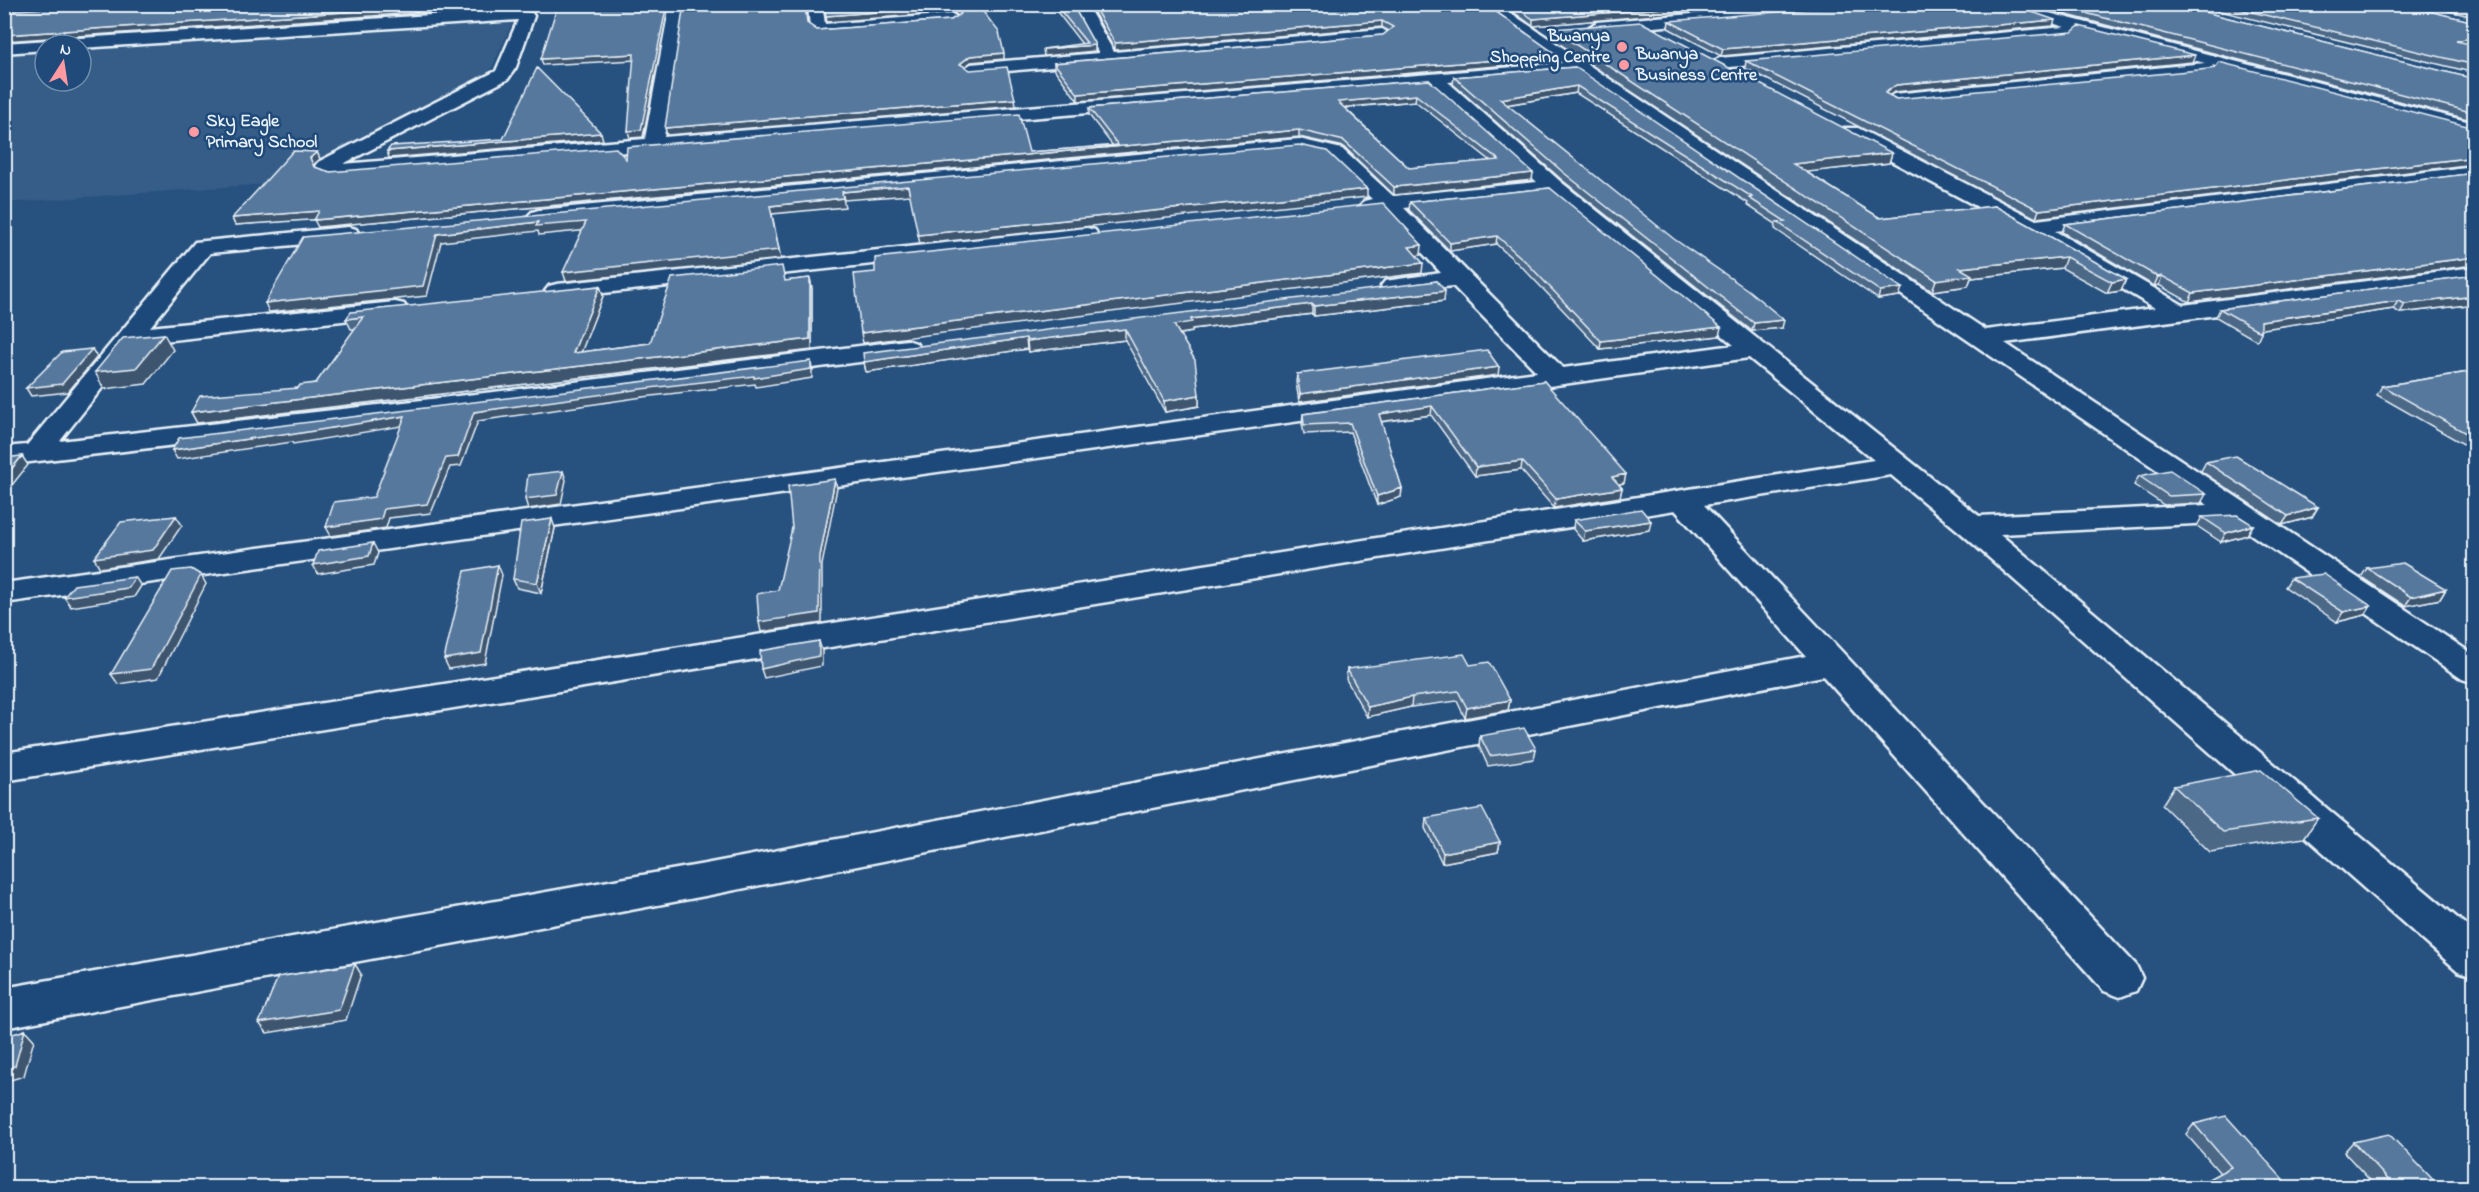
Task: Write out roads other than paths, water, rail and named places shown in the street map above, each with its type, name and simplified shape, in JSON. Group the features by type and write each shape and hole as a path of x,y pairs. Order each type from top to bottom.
{"street":[{"path":"4,11 101,4"},
{"path":"654,142 677,4"},
{"path":"815,4 818,29 949,12 988,115"},
{"path":"1078,4 1109,57"},
{"path":"1486,4 1541,32 1579,66 2475,671"},
{"path":"1586,28 1870,4"},
{"path":"1995,4 2475,128"},
{"path":"4,48 523,15 528,18 508,68 502,75 325,166 326,169 345,171 654,142 1579,66"},
{"path":"1641,23 1670,38"},
{"path":"1719,63 2090,30"},
{"path":"971,69 1382,34"},
{"path":"1250,45 1265,60"},
{"path":"1699,53 1750,80"},
{"path":"1894,99 2229,65"},
{"path":"1279,75 1294,90"},
{"path":"1433,78 1554,186 1972,526 2475,958"},
{"path":"1834,123 2033,227 2178,312"},
{"path":"513,218 1287,145 1313,147 1335,153 1388,203 1458,278 1557,377"},
{"path":"2033,227 2475,172"},
{"path":"1352,207 1554,186"},
{"path":"36,452 203,247 370,231"},
{"path":"534,294 1103,234"},
{"path":"1983,338 2475,274"},
{"path":"1363,290 1458,278"},
{"path":"130,337 415,306"},
{"path":"4,456 511,398 925,345"},
{"path":"4,593 1757,349"},
{"path":"4,767 1899,465"},
{"path":"1682,498 2120,978"},
{"path":"1972,526 2238,513"},
{"path":"4,1008 705,880 1831,663"}],"place":[{"name":"Bwanya Shopping Centre","path":"1622,47"},
{"name":"Bwanya Business Centre","path":"1624,65"},
{"name":"Sky Eagle Primary School","path":"194,132"}]}
